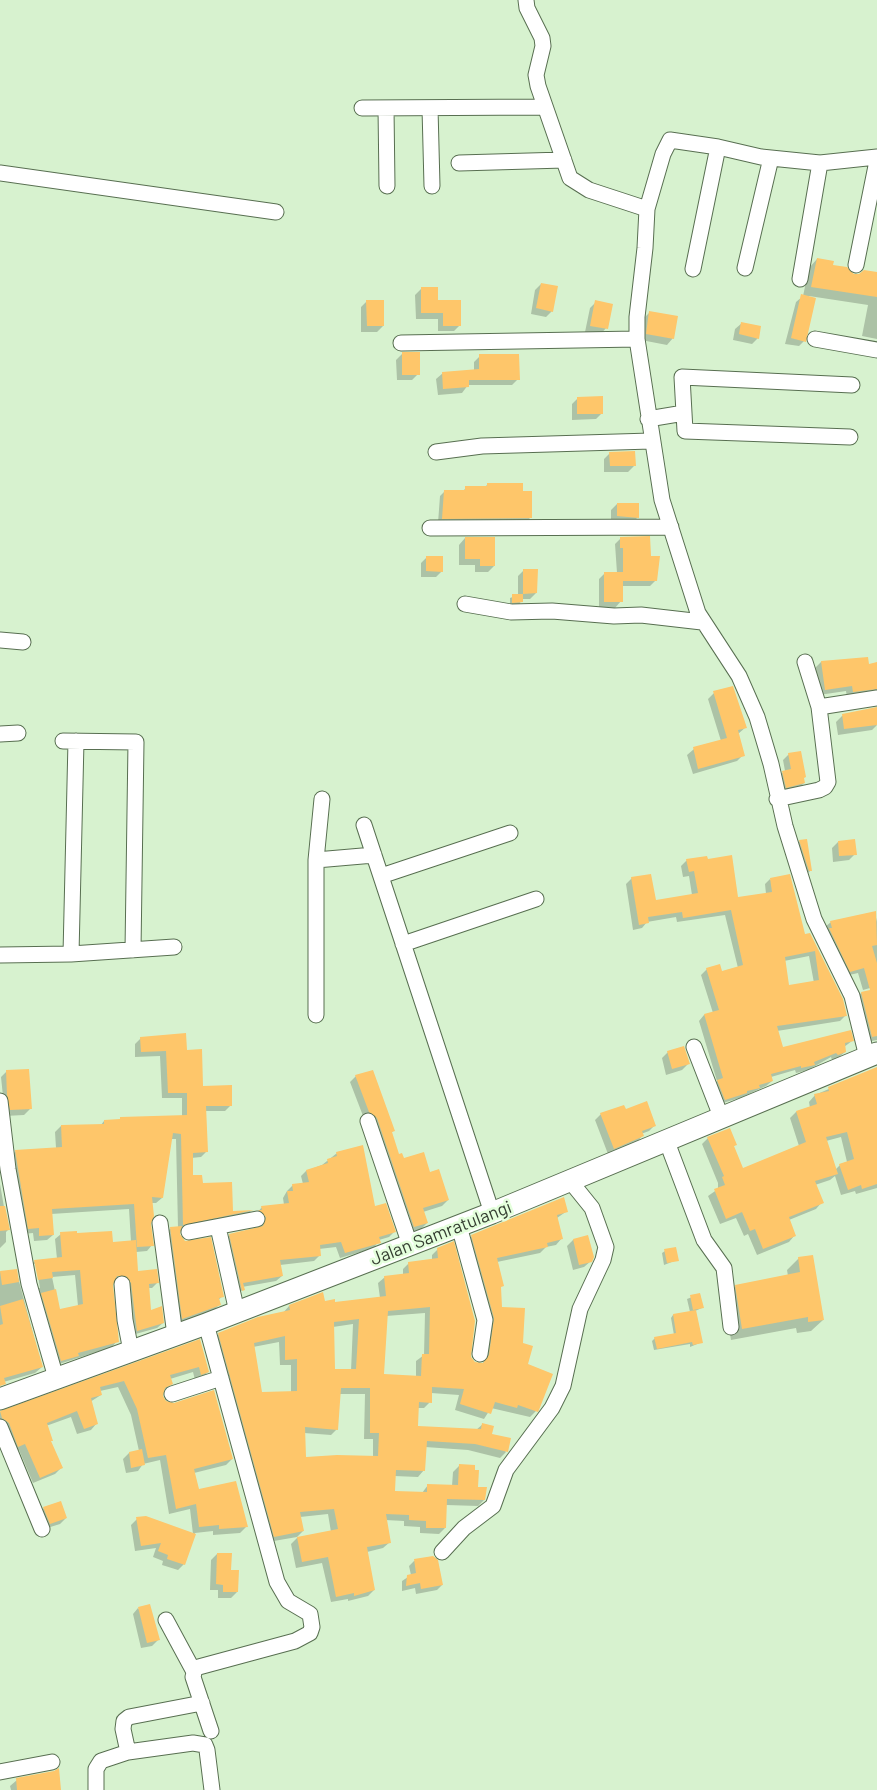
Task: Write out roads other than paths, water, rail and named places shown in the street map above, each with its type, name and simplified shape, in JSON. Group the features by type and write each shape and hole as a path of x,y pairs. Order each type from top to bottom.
{"main road":[{"name":"Jalan Samratulangi","path":"0,1399 206,1324 571,1182 872,1055"}],"street":[{"path":"526,0 527,8 542,38 543,46 536,75 570,178 580,186 647,209"},
{"path":"362,108 545,107"},
{"path":"386,108 387,186"},
{"path":"430,108 432,186"},
{"path":"856,265 877,159 820,162 771,158 718,147 668,141 647,209 645,248 637,317 637,340 651,440 662,500 693,600 702,622 739,676 749,698 771,764 778,799 814,919 852,996 872,1055"},
{"path":"693,269 718,147"},
{"path":"745,268 771,158"},
{"path":"458,162 564,160"},
{"path":"800,279 820,162"},
{"path":"0,173 276,212"},
{"path":"815,339 877,350"},
{"path":"401,343 637,340"},
{"path":"850,437 685,431 682,377 852,385"},
{"path":"648,419 684,413"},
{"path":"436,452 482,446 651,440"},
{"path":"430,528 671,527"},
{"path":"465,604 511,612 552,611 614,616 641,615 702,622"},
{"path":"0,640 23,642"},
{"path":"778,799 819,790 825,787 828,782 819,707 804,662"},
{"path":"819,707 877,698"},
{"path":"0,734 18,733"},
{"path":"71,954 69,741 136,742 133,950"},
{"path":"316,1015 316,860 322,799"},
{"path":"364,825 492,1213"},
{"path":"381,876 510,833"},
{"path":"316,860 374,855"},
{"path":"403,944 536,899"},
{"path":"0,955 71,954 174,948"},
{"path":"694,1047 722,1119"},
{"path":"0,1101 4,1169 29,1284 56,1378"},
{"path":"368,1121 410,1245"},
{"path":"667,1142 704,1240 724,1268 731,1327"},
{"path":"442,1552 464,1528 493,1506 506,1470 548,1415 563,1386 580,1309 603,1260 606,1247 592,1208 571,1182"},
{"path":"189,1232 257,1219"},
{"path":"160,1223 175,1335"},
{"path":"459,1226 485,1320 480,1354"},
{"path":"218,1227 237,1312"},
{"path":"122,1284 124,1320 130,1351"},
{"path":"193,1670 295,1641 310,1633 312,1627 310,1614 285,1597 277,1582 206,1324"},
{"path":"172,1394 221,1378"},
{"path":"0,1427 42,1529"},
{"path":"166,1620 193,1670 193,1677 211,1731"},
{"path":"128,1752 123,1729 124,1721 129,1717 202,1703"},
{"path":"96,1790 98,1764 128,1752 200,1743 205,1745 207,1750 212,1790"},
{"path":"0,1772 52,1762"}]}
